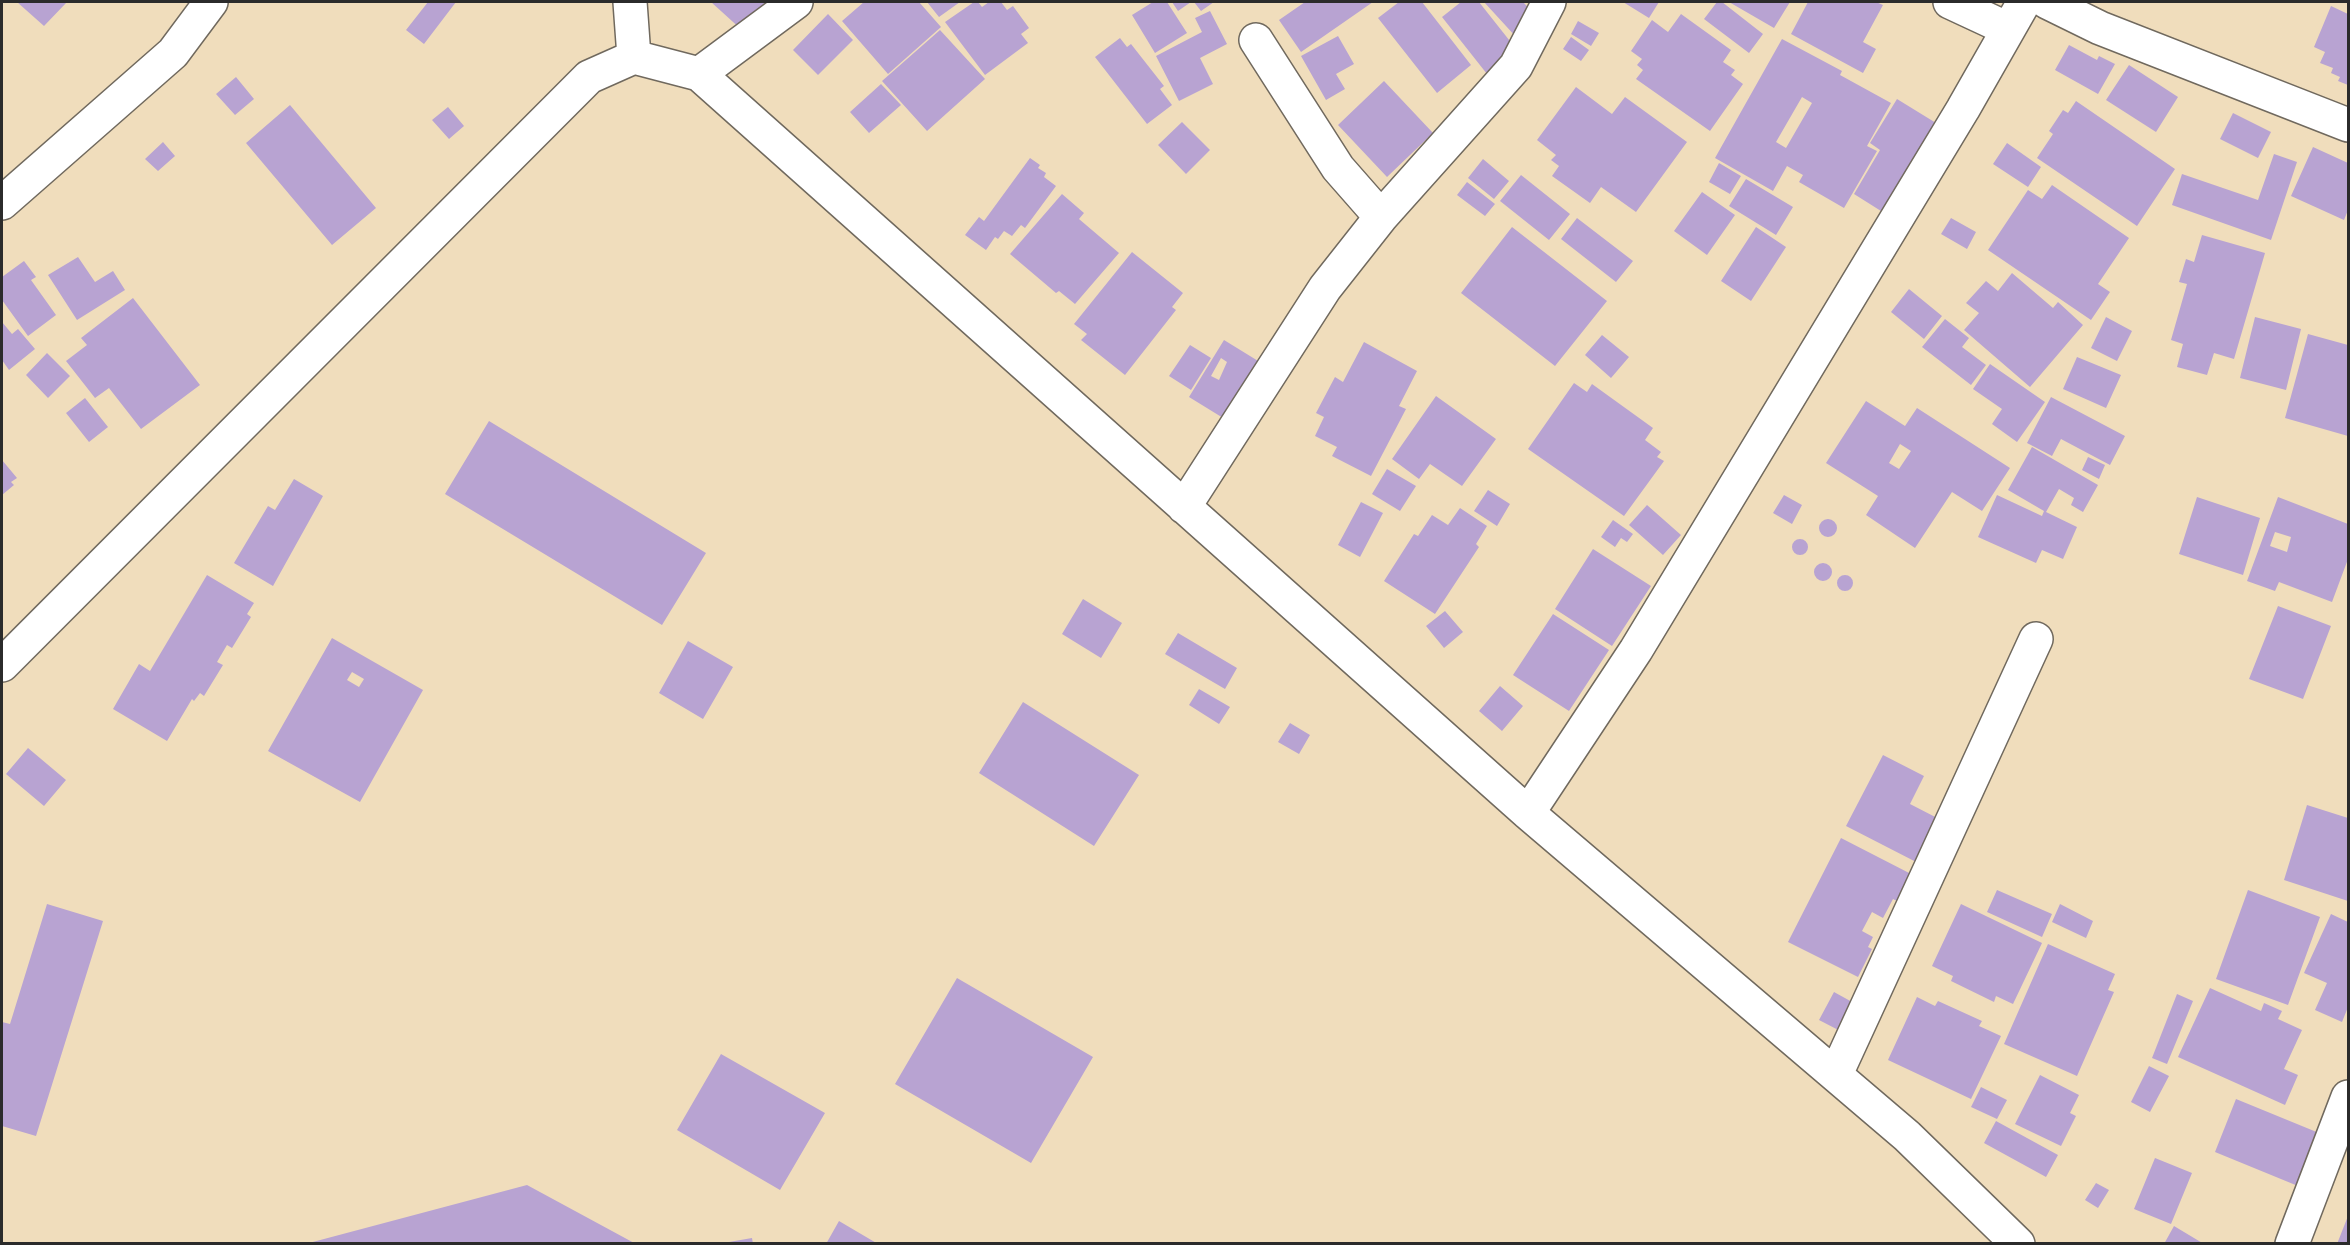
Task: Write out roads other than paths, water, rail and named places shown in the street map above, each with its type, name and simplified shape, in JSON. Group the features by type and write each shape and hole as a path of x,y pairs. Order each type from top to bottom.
{"street":[{"path":"2,203 173,53 211,2"},
{"path":"630,2 634,57"},
{"path":"699,74 796,2"},
{"path":"1184,507 1325,288 1381,217 1516,66 1549,2"},
{"path":"1950,2 2008,29"},
{"path":"1528,813 1636,650 1963,109 2024,2"},
{"path":"2047,2 2100,28 2349,125"},
{"path":"1256,40 1338,168 1381,217"},
{"path":"2,665 589,77 634,57 699,74 1528,813 1907,1136 2018,1244"},
{"path":"1836,1074 2036,639"},
{"path":"2292,1244 2345,1116"}]}
